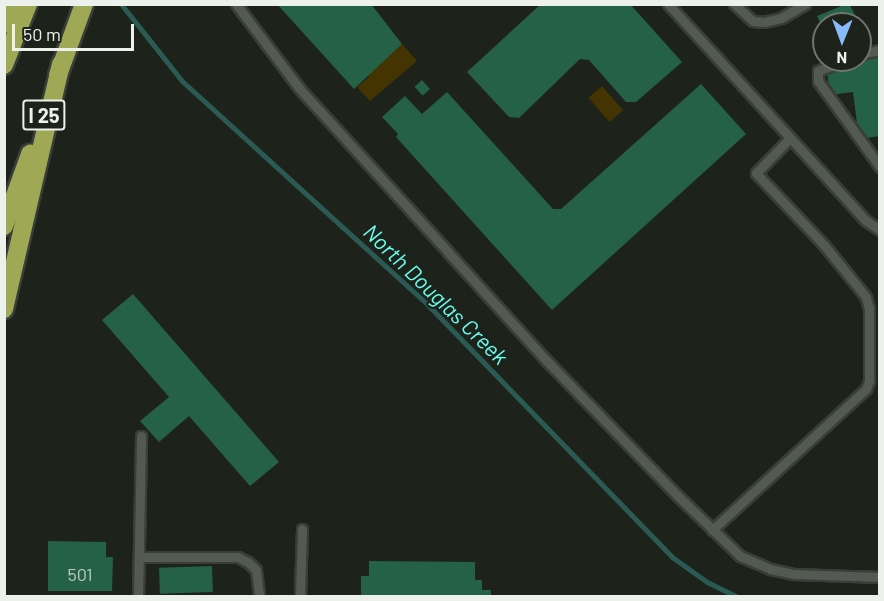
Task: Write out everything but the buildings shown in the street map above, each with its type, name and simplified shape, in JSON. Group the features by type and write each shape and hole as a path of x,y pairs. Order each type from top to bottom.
{"highway":[{"path":"4,24 14,4"},
{"path":"4,65 28,4"},
{"name":"I 25","path":"4,226 84,4"},
{"path":"4,309 61,64"}],"lane":[{"path":"236,4 249,26 299,88 448,252 548,361 740,556 770,568 794,574 879,577"},
{"path":"668,4 865,220 879,230"},
{"path":"734,4 753,21 764,22 781,18 805,4"},
{"path":"818,72 818,81 879,167"},
{"path":"712,530 866,389 869,381 869,309 866,297 824,245 756,173 790,138"},
{"path":"138,597 141,436"},
{"path":"300,597 302,529"},
{"path":"139,557 238,557 248,562 259,577 258,597"}],"shaded area":[{"path":"402,44 417,61 370,101 357,87 369,77 367,74"},
{"path":"602,86 623,110 609,122 588,98"}],"waterway":[{"name":"North Douglas Creek","path":"121,4 182,81 427,304 672,557 707,582 736,596"}]}
